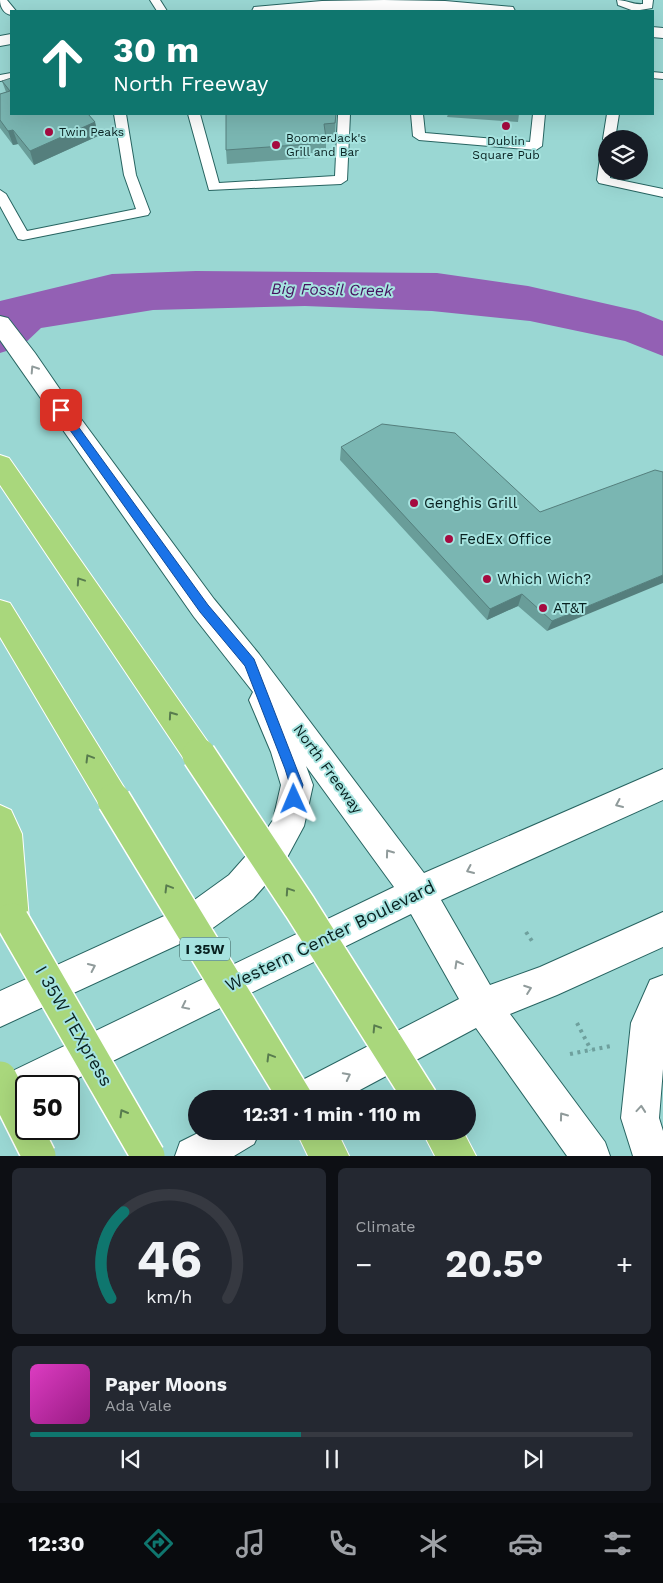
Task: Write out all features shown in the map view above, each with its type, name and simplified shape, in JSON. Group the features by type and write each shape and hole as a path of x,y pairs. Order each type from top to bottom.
{"highway":[{"path":"0,465 200,755 300,907 415,1090"},
{"name":"I 35W","path":"0,612 291,1090"},
{"path":"0,822 6,834 6,908"},
{"name":"I 35W TEXpress","path":"6,908 148,1156"},
{"path":"0,1078 39,1156"},
{"path":"320,1140 330,1156"},
{"path":"447,1140 457,1156"}],"main road":[{"path":"267,10 312,4 348,8 373,4 491,10"},
{"name":"North Freeway","path":"0,324 28,359 61,410 204,608 249,663 418,893 482,1006 592,1156"},
{"path":"0,1009 198,918 241,886 270,853 288,826 296,785 286,752 249,663"},
{"name":"Western Center Boulevard","path":"0,1097 418,893 663,784"},
{"path":"321,1090 482,1006 545,983 663,929"},
{"path":"652,1156 640,1118 649,1023 663,993"},
{"path":"194,1156 224,1140"}],"lane":[{"path":"1,0 10,11"},
{"path":"622,0 622,3 634,10 648,6 648,0"},
{"path":"2,202 24,236 143,212 130,175 120,115"},
{"path":"194,115 214,187 341,180 344,115"},
{"path":"416,115 418,136 536,146 539,115"},
{"path":"610,130 613,115"},
{"path":"603,180 663,193"}],"path":[{"path":"526,932 534,944"},
{"path":"577,1023 591,1050"},
{"path":"570,1054 614,1045"}],"water":[{"name":"Big Fossil Creek","path":"196,271 437,273 528,286 638,311 663,321 663,356 625,341 530,321 432,311 305,306 153,310 41,328 22,346 0,353 0,301 112,274"}],"building":[{"path":"10,78 10,91 2,81"},
{"path":"10,91 10,115 89,115 95,122 30,151 13,130 8,131 0,120 0,94"},
{"name":"BoomerJack's Grill and Bar","path":"226,115 336,115 335,123 324,124 326,138 310,139 311,144 226,150"},
{"path":"382,424 455,433 540,512 655,470 663,472 663,575 552,621 522,594 490,609 341,447"}],"place":[{"name":"Dublin Square Pub","path":"506,126"},
{"name":"Twin Peaks","path":"49,132"},
{"name":"BoomerJack's Grill and Bar","path":"276,145"},
{"name":"Genghis Grill","path":"414,503"},
{"name":"FedEx Office","path":"449,539"},
{"name":"Which Wich?","path":"487,579"},
{"name":"AT&T","path":"543,608"}],"route":[{"path":"61,410 204,608 249,663 286,752 296,785 294,799"}]}
